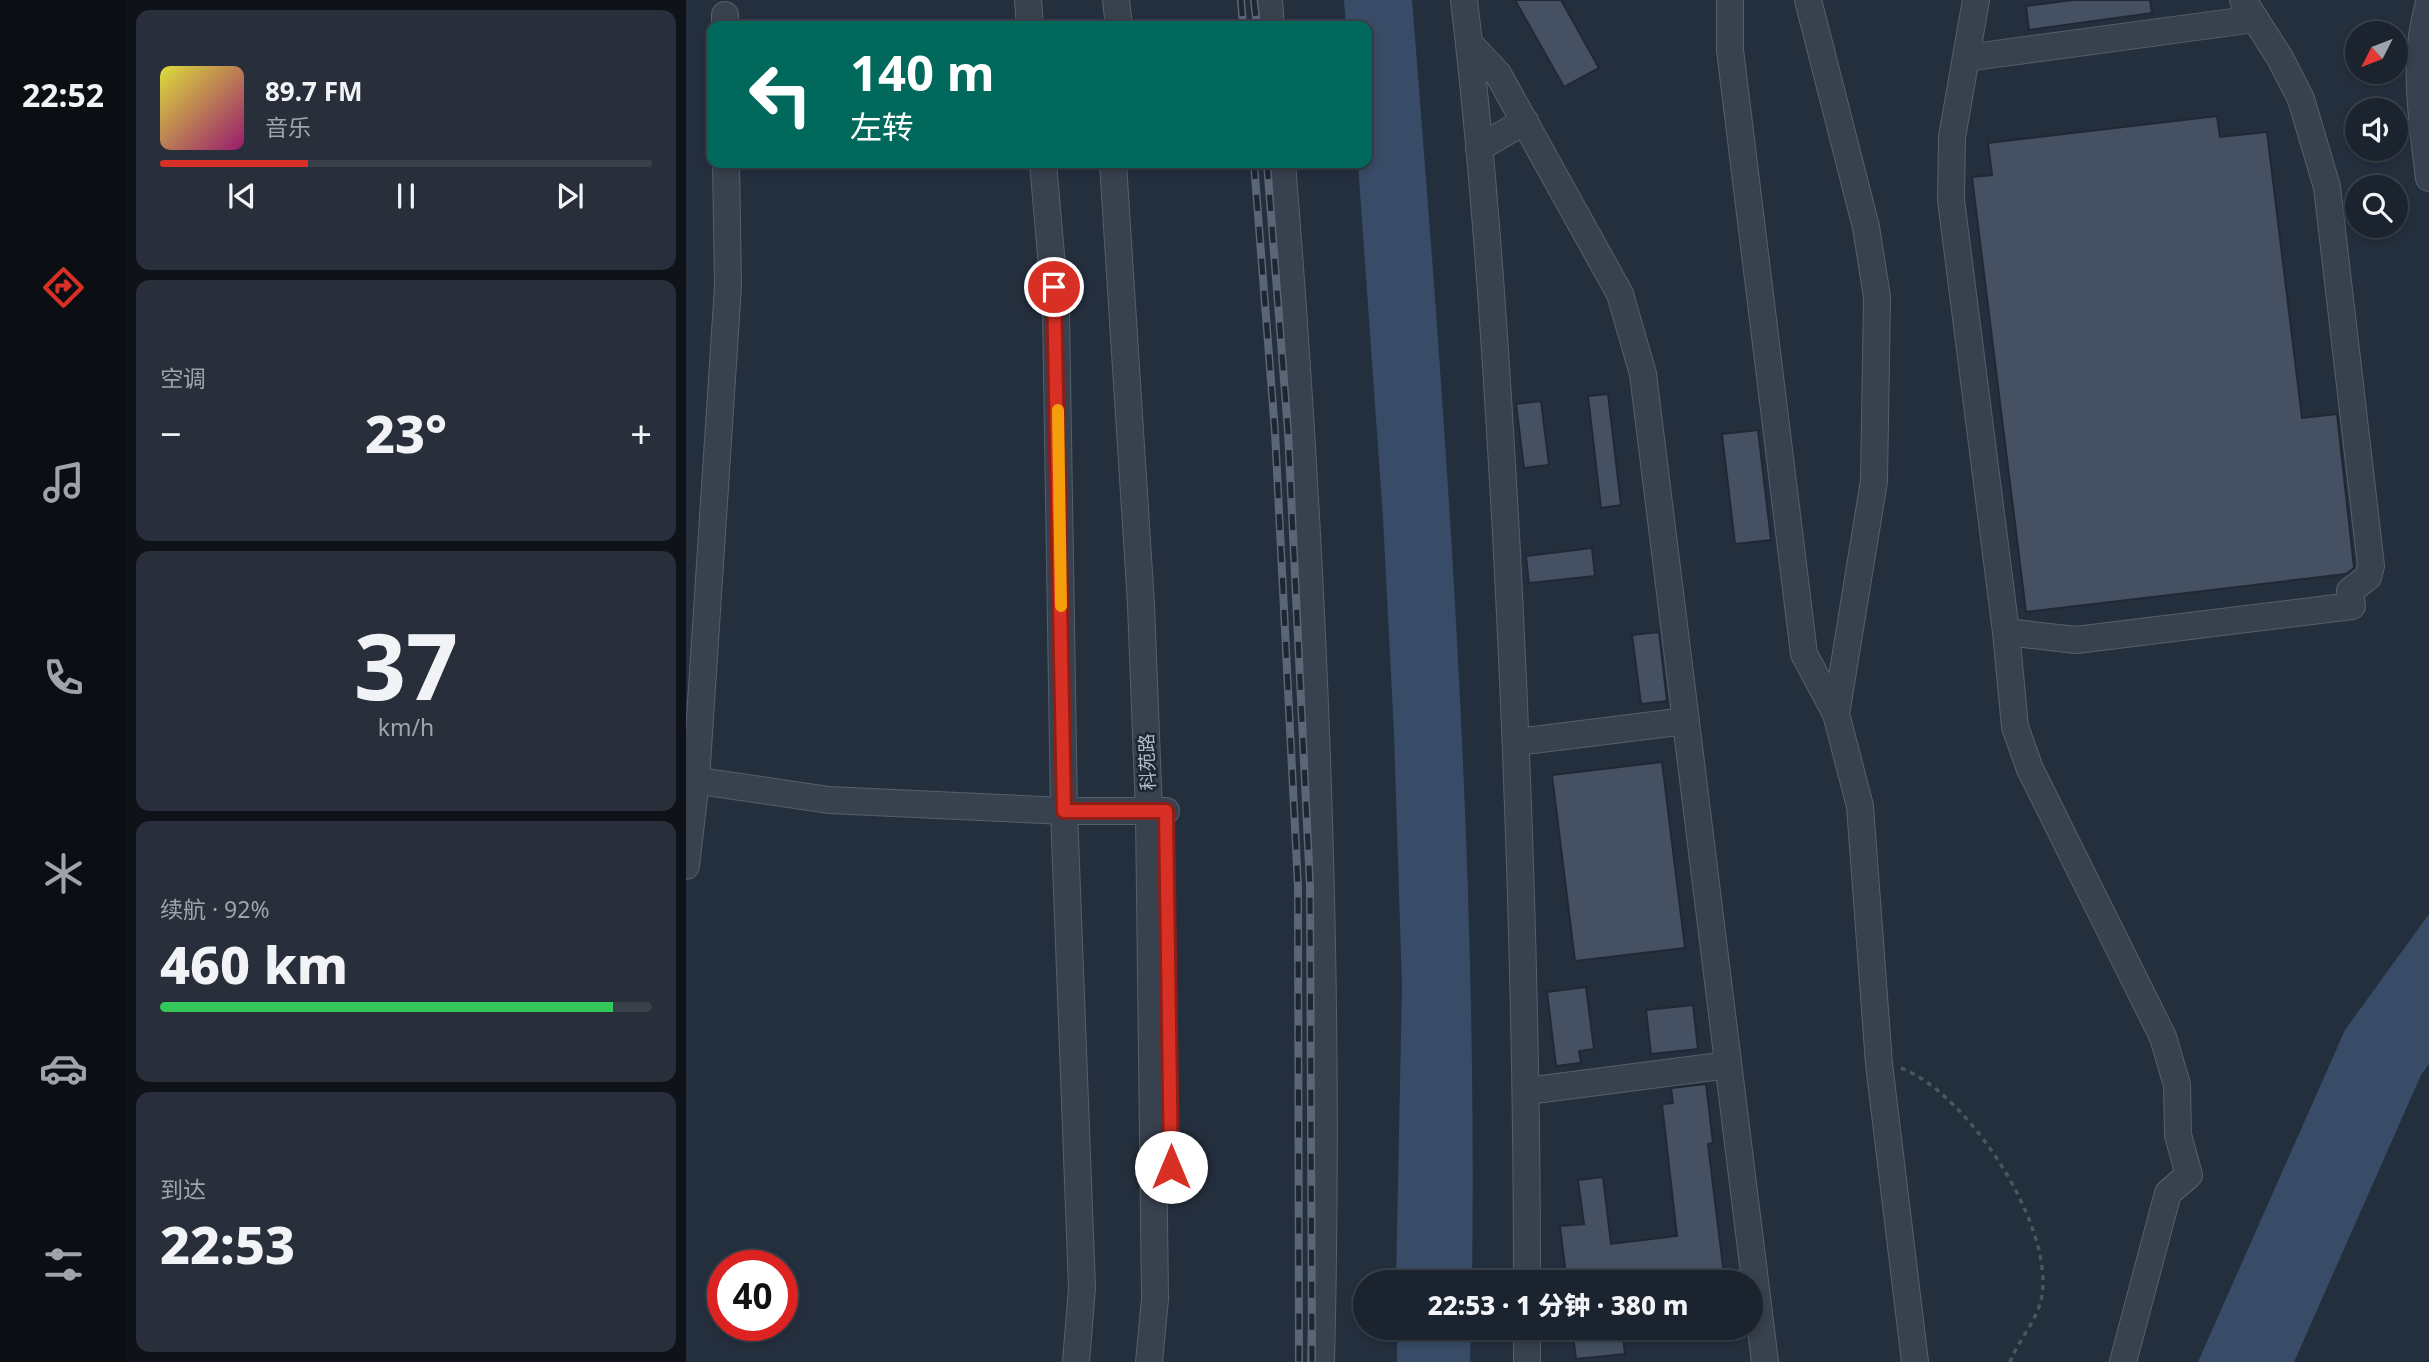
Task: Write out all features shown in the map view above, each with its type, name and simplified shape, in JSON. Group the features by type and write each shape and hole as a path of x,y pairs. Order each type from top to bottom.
{"street":[{"path":"1028,0 1030,21"},
{"path":"1099,0 1101,21"},
{"path":"1116,0 1118,21"},
{"path":"1269,0 1271,21"},
{"path":"1464,0 1479,148 1499,405 1517,742 1527,1091 1527,1270"},
{"path":"1730,0 1730,50 1804,654 1836,714 1860,806 1879,1065 1915,1362"},
{"path":"1808,0 1866,227 1877,297 1874,481 1836,714"},
{"path":"1976,0 1952,137 1951,200 2006,632 2015,727 2021,749 2163,1037 2176,1085 2178,1135 2189,1175 2168,1193 2123,1362"},
{"path":"2429,3 2422,27 2418,62 2429,178"},
{"path":"1966,58 2249,9 2301,99 2327,187 2371,566 2368,577 2350,591 2352,606 2076,640 2006,632"},
{"path":"1469,43 1499,74 1620,294 1634,333 1643,374 1765,1362"},
{"path":"1479,148 1525,121"},
{"path":"686,866 728,286 726,168"},
{"path":"1042,168 1056,312 1064,811 1082,1288 1076,1362"},
{"name":"科苑路","path":"1113,168 1140,590 1158,812 1172,1300 1166,1362"},
{"name":"科苑路","path":"1130,168 1157,590 1155,1299 1149,1362"},
{"path":"1282,168 1316,715 1322,1032 1321,1362"},
{"path":"1804,654 1846,650"},
{"path":"1517,742 1686,721"},
{"path":"691,780 830,800 1064,811 1158,812"},
{"path":"1527,1091 1728,1065"},
{"path":"1527,1340 1527,1362"}],"path":[{"path":"1879,1065 1902,1068 1934,1086 1982,1137 2018,1193 2032,1231 2042,1272 2042,1294 2036,1314 2010,1362"}],"water":[{"path":"1344,0 1412,0 1448,480 1465,801 1473,1122 1472,1270 1396,1270 1402,986 1394,733 1383,518 1358,168 1372,168 1372,21 1346,21"},
{"path":"2429,914 2429,1064 2421,1075 2294,1362 2198,1362 2345,1030"},
{"path":"1397,1340 1471,1340 1470,1362 1397,1362"}],"building":[{"path":"1515,0 1561,0 1599,68 1564,87"},
{"path":"2073,0 2150,0 2152,13 2029,30 2026,6"},
{"path":"2217,116 2220,137 2267,132 2302,418 2337,414 2354,568 2346,574 2026,612 1972,177 1992,175 1988,143"},
{"path":"1608,394 1621,505 1601,508 1588,396"},
{"path":"1541,401 1549,465 1524,468 1516,404"},
{"path":"1758,430 1771,540 1735,544 1722,434"},
{"path":"1592,548 1595,576 1529,583 1526,556"},
{"path":"1659,632 1667,701 1641,704 1632,635"},
{"path":"1662,762 1685,948 1575,961 1552,775"},
{"path":"1586,987 1594,1049 1579,1051 1581,1063 1556,1066 1547,992"},
{"path":"1693,1005 1698,1049 1651,1054 1646,1010"},
{"path":"1706,1084 1713,1143 1708,1144 1723,1270 1565,1270 1560,1226 1584,1224 1578,1180 1603,1177 1611,1244 1677,1236 1662,1104 1673,1103 1671,1088"},
{"path":"1574,1340 1623,1340 1625,1354 1576,1359"}],"railway":[{"path":"1241,0 1243,21"},
{"path":"1254,0 1256,21"},
{"path":"1254,168 1275,432 1298,887 1299,1362"},
{"path":"1267,168 1288,431 1310,886 1312,1362"}],"slow traffic":[{"path":"1058,410 1061,606"}],"route":[{"path":"1054,287 1064,811 1166,811 1171,1167"}]}
